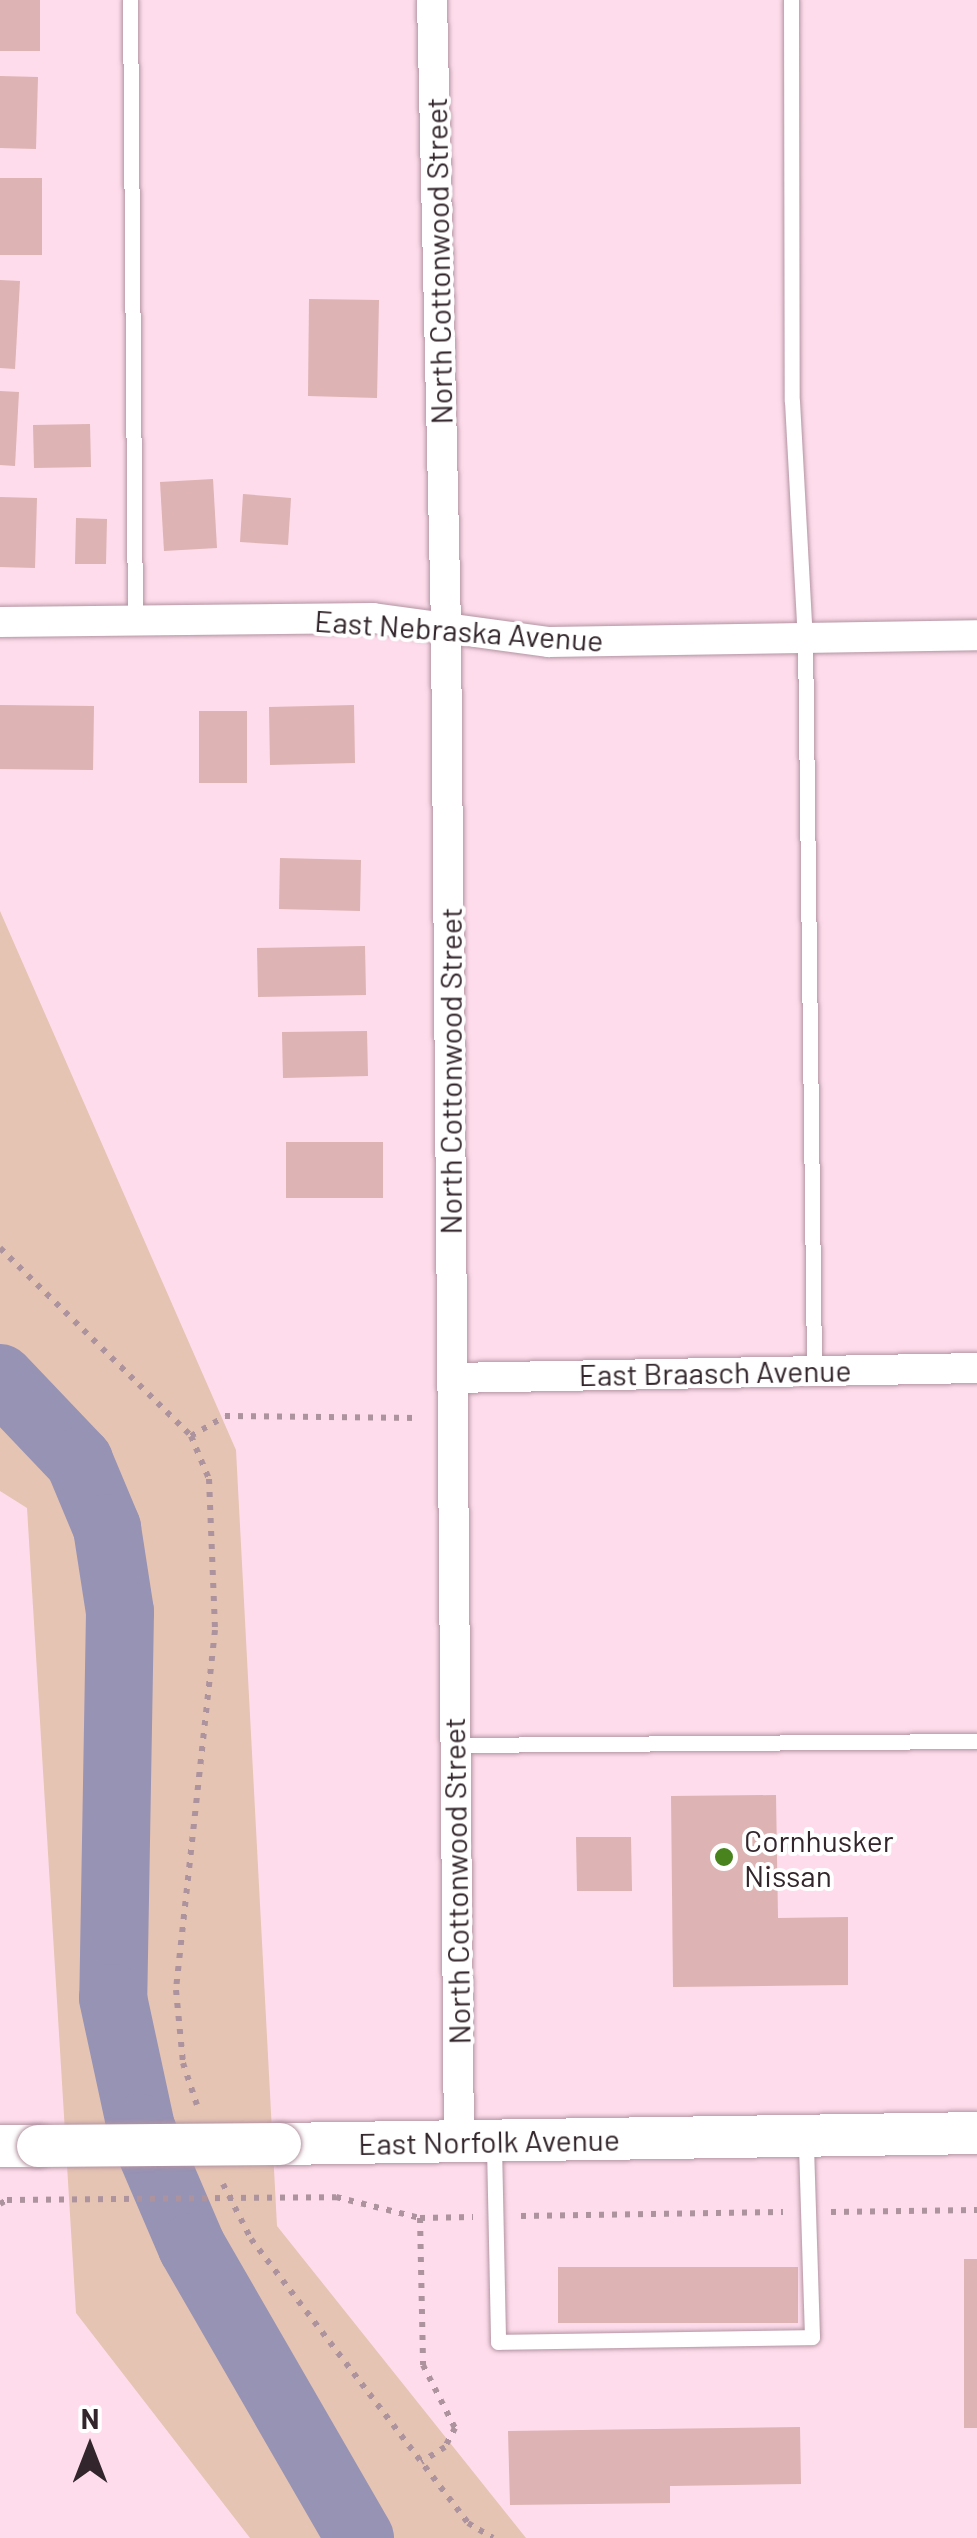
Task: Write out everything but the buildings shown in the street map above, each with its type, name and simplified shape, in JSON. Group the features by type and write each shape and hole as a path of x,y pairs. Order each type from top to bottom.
{"main road":[{"name":"East Norfolk Avenue","path":"19,2146 977,2133"}],"street":[{"name":"North Cottonwood Street","path":"432,0 446,629 455,1745 476,2142"},
{"name":"East Nebraska Avenue","path":"0,622 373,618 549,642 977,635"},
{"name":"East Braasch Avenue","path":"452,1378 977,1368"}],"lane":[{"path":"130,0 135,620"},
{"path":"791,0 792,401 805,638 814,1369"},
{"path":"455,1745 977,1741"},
{"path":"476,2142 496,2216 498,2342 812,2337 806,2136"}],"path":[{"path":"0,1248 191,1436 209,1479 215,1528 215,1630 176,1990 183,2063 202,2119"},
{"path":"191,1436 225,1416 451,1418"},
{"path":"220,2175 242,2226 468,2523 492,2538"},
{"path":"4,2202 336,2197 420,2218 977,2210"},
{"path":"420,2218 423,2365 455,2428 444,2448 421,2462"}],"shaded area":[{"path":"0,911 236,1450 277,2226 526,2538 250,2538 76,2313 27,1508 0,1491"}],"waterway":[{"path":"0,1378 79,1461 107,1528 120,1612 113,1998 141,2128 192,2247 360,2538"}],"place":[{"name":"Cornhusker Nissan","path":"724,1857"}]}
